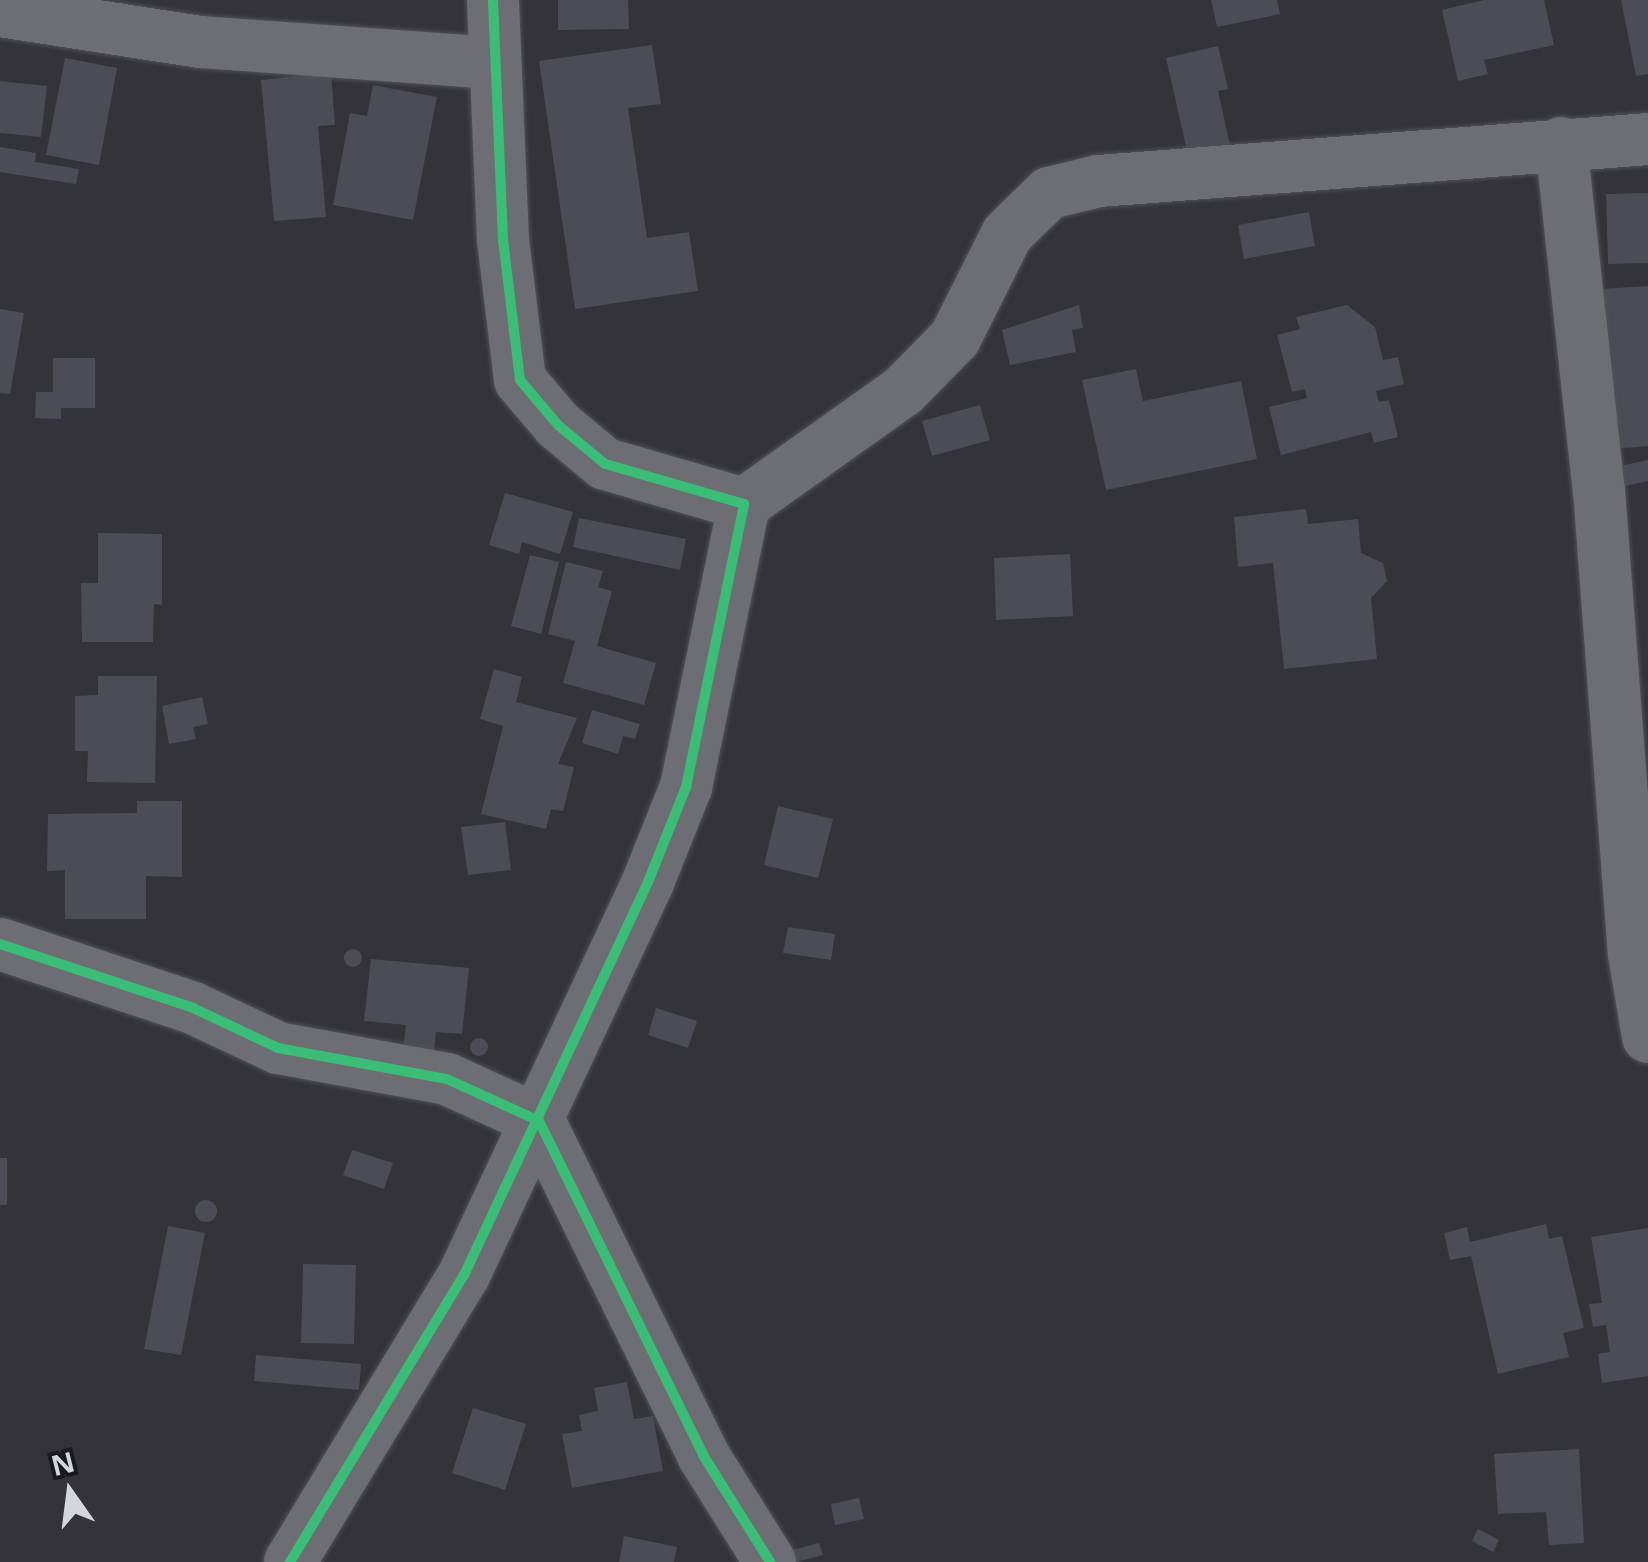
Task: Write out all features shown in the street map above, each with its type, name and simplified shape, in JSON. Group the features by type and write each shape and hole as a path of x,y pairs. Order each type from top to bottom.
{"street":[{"path":"493,0 492,63 520,380 558,424 605,464 744,504"},
{"path":"0,11 201,42 492,63"},
{"path":"290,1562 464,1275 539,1121 686,787 744,504 903,391 942,351 1007,234 1049,192 1100,181 1648,139"},
{"path":"1561,143 1599,490 1634,954 1648,1037"},
{"path":"0,944 194,1008 278,1048 447,1079 539,1121 704,1455 770,1562"}],"building":[{"path":"558,0 628,0 629,29 558,30"},
{"path":"1211,0 1277,0 1280,14 1217,27"},
{"path":"1484,0 1544,0 1554,45 1484,60 1488,74 1458,81 1442,10"},
{"path":"1621,0 1648,0 1648,74 1636,76"},
{"path":"652,45 661,104 628,108 647,238 689,232 698,291 575,309 539,61"},
{"path":"1218,46 1228,89 1218,91 1230,145 1188,155 1166,58"},
{"path":"65,58 117,68 99,165 46,155"},
{"path":"331,72 335,125 318,126 326,217 274,221 261,80"},
{"path":"0,81 47,86 41,137 0,133"},
{"path":"373,85 437,97 413,220 333,205 350,113 367,116"},
{"path":"0,147 36,153 35,162 79,169 76,184 0,172"},
{"path":"1648,193 1648,263 1608,264 1606,194"},
{"path":"1309,212 1315,246 1244,259 1238,225"},
{"path":"1648,286 1648,446 1613,449 1602,289"},
{"path":"1079,305 1083,328 1072,330 1076,352 1010,365 1002,330"},
{"path":"1347,305 1375,327 1383,360 1398,357 1404,384 1376,391 1379,402 1389,400 1398,437 1374,443 1371,432 1281,455 1269,407 1307,398 1305,389 1292,392 1277,335 1300,329 1296,317"},
{"path":"0,309 24,313 10,394 0,393"},
{"path":"53,358 95,358 95,408 61,408 61,419 35,418 36,392 53,392"},
{"path":"1136,369 1143,401 1241,381 1257,459 1106,490 1082,380"},
{"path":"980,405 990,440 932,456 922,421"},
{"path":"1648,460 1648,481 1616,488 1611,468"},
{"path":"505,493 573,512 560,554 522,542 519,554 489,545"},
{"path":"1306,509 1308,524 1358,519 1361,553 1383,563 1387,581 1371,598 1377,659 1284,669 1273,563 1238,567 1234,517"},
{"path":"579,518 686,539 680,570 573,547"},
{"path":"98,533 162,534 162,605 154,604 153,642 82,642 81,583 98,583"},
{"path":"1070,554 1073,616 996,620 994,558"},
{"path":"530,555 559,562 541,634 511,626"},
{"path":"566,562 603,571 598,587 612,591 597,646 656,663 644,705 563,683 575,641 548,634"},
{"path":"494,669 522,677 516,702 577,718 558,764 574,767 563,811 551,809 546,829 481,814 503,726 480,719"},
{"path":"98,676 157,676 155,783 87,782 88,751 75,751 75,696 98,695"},
{"path":"202,697 208,724 193,727 196,739 169,744 162,706"},
{"path":"592,710 640,724 635,739 623,736 618,754 582,743"},
{"path":"137,801 182,801 182,877 146,876 146,919 65,919 65,870 47,871 48,814 137,813"},
{"path":"778,806 833,819 818,878 764,865"},
{"path":"505,822 511,870 468,875 461,827"},
{"path":"788,927 835,934 831,960 783,953"},
{"path":"353,949 360,951 360,965 353,967 346,965 344,958 346,951"},
{"path":"371,959 469,968 462,1034 436,1032 434,1051 403,1049 406,1025 364,1021"},
{"path":"656,1008 697,1021 688,1048 648,1035"},
{"path":"479,1038 488,1047 479,1056 470,1047"},
{"path":"352,1150 393,1163 384,1189 343,1175"},
{"path":"0,1158 7,1158 7,1205 0,1205"},
{"path":"206,1200 214,1203 214,1219 206,1222 198,1219 195,1211 198,1203"},
{"path":"1546,1224 1549,1239 1562,1236 1584,1328 1563,1333 1569,1357 1498,1374 1471,1256 1450,1260 1444,1233 1467,1227 1470,1242"},
{"path":"168,1226 205,1233 181,1355 144,1349"},
{"path":"1648,1228 1648,1376 1602,1383 1598,1354 1610,1352 1606,1325 1593,1327 1589,1304 1602,1303 1591,1237"},
{"path":"303,1264 356,1265 354,1344 301,1343"},
{"path":"256,1355 361,1364 359,1390 254,1381"},
{"path":"627,1382 634,1419 653,1416 663,1471 572,1488 562,1434 582,1431 579,1415 598,1411 594,1388"},
{"path":"473,1408 526,1424 505,1490 452,1473"},
{"path":"1579,1449 1584,1543 1549,1545 1546,1512 1498,1514 1494,1454"},
{"path":"859,1498 864,1519 835,1525 831,1504"},
{"path":"1478,1529 1499,1540 1493,1552 1472,1541"},
{"path":"624,1536 677,1547 674,1562 619,1562"},
{"path":"819,1543 823,1555 796,1562 792,1550"}],"cycle path":[{"path":"290,1562 464,1275 648,882 686,787 744,504 605,464 558,425 520,380 503,240 493,0"},
{"path":"0,944 193,1008 278,1048 447,1079 539,1121 703,1455 770,1562"}]}
